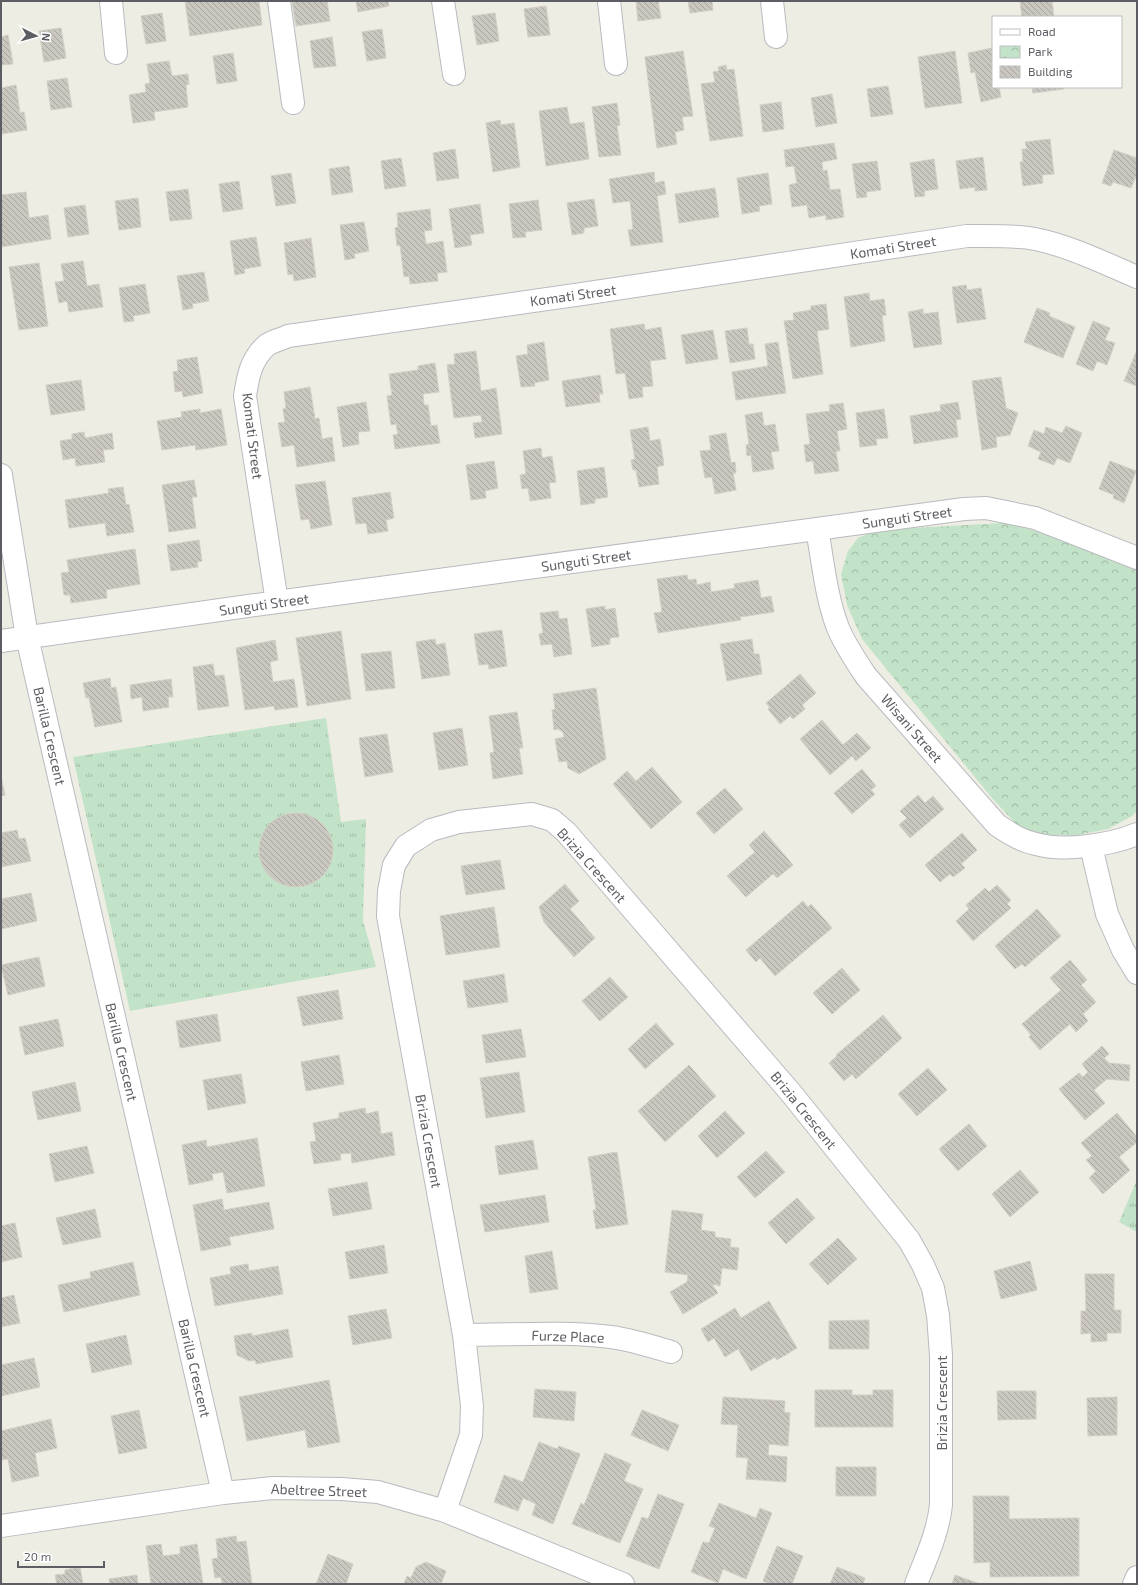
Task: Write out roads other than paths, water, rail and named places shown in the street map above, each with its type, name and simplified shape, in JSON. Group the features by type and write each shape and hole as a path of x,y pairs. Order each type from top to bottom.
{"street":[{"path":"111,1 116,53"},
{"path":"279,1 293,103"},
{"path":"443,1 454,74"},
{"path":"608,1 616,64"},
{"path":"772,1 776,37"},
{"name":"Komati Street","path":"277,602 245,396 248,375 256,359 268,345 288,336 582,294 967,236 1006,236 1036,240 1076,252 1137,276"},
{"name":"Barilla Crescent","path":"1,475 27,637 223,1493"},
{"name":"Sunguti Street","path":"27,637 964,509 986,508 1035,518 1137,558"},
{"name":"Wisani Street","path":"817,529 828,596 838,628 849,650 866,676 997,825 1015,837 1036,845 1064,847 1091,846 1137,834"},
{"path":"1,642 27,637"},
{"name":"Brizia Crescent","path":"445,1511 471,1436 472,1406 464,1335 388,916 389,891 394,866 406,846 431,830 459,822 532,814 552,820 566,832 791,1093 909,1240 923,1265 933,1288 938,1315 941,1355 941,1505 939,1522 934,1538 916,1584"},
{"path":"1091,846 1107,914 1123,950 1137,973"},
{"name":"Furze Place","path":"464,1335 564,1334 611,1337 642,1343 671,1352"},
{"name":"Abeltree Street","path":"1,1526 223,1493 273,1488 342,1489 378,1492 445,1511 623,1584"},
{"path":"1134,1584 1137,1577"}]}
